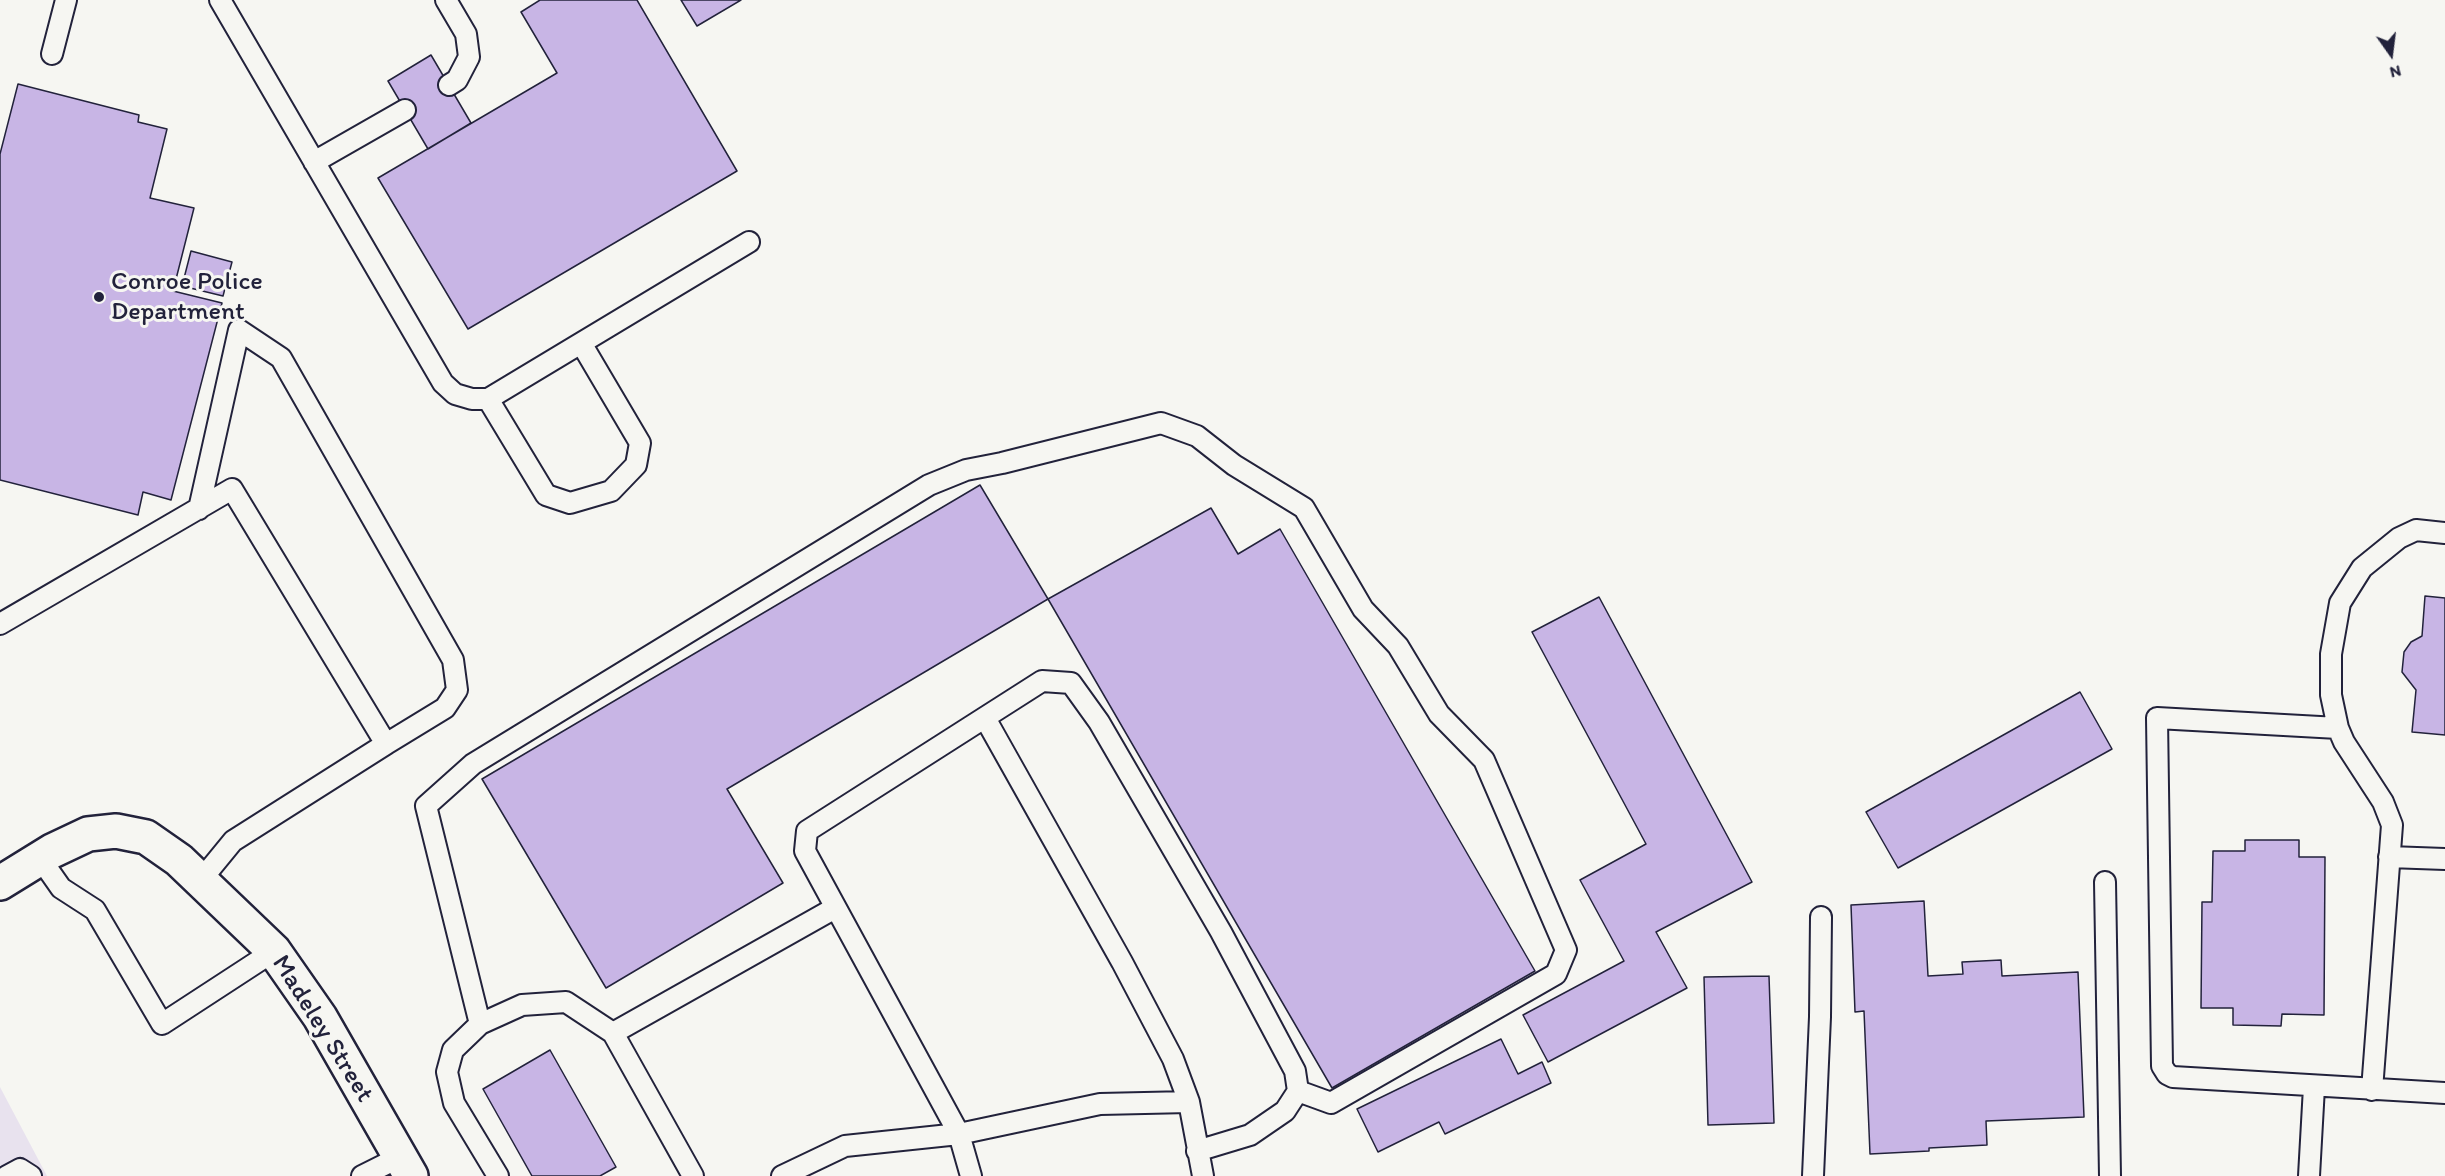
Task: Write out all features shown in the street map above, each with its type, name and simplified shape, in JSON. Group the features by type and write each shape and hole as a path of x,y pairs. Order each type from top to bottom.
{"street":[{"name":"Madeley Street","path":"0,883 40,858 88,834 116,831 146,837 179,860 274,951 320,1017 405,1166"}],"lane":[{"path":"52,54 66,0"},
{"path":"220,0 443,383 455,394 472,399 488,399 749,242"},
{"path":"446,0 466,34 469,57 457,80 448,85"},
{"path":"314,162 405,110"},
{"path":"198,509 239,330 280,358 453,660 457,690 445,708 233,841 201,880"},
{"path":"488,399 546,495 570,503 611,491 636,465 640,443 581,343"},
{"path":"480,1024 426,806 473,764 929,486 966,470 1161,423 1197,436 1234,465 1304,508 1363,609 1398,646 1439,714 1484,760 1566,950 1557,974 1331,1102 1298,1091"},
{"path":"0,624 232,489 386,744"},
{"path":"2372,1090 2392,825 2389,813 2344,742 2338,728 2331,695 2331,654 2340,603 2362,568 2399,538 2416,530 2445,533"},
{"path":"971,1176 959,1134 805,851 807,831 1042,681 1071,683 1099,722 1221,932 1295,1071 1298,1091 1285,1111 1250,1136 1197,1151"},
{"path":"985,718 1122,962 1173,1059 1190,1102 1203,1176"},
{"path":"2338,728 2157,718 2162,1066 2167,1074 2174,1077 2445,1093"},
{"path":"2388,857 2445,860"},
{"path":"40,858 61,888 95,910 162,1024 274,951"},
{"path":"2105,882 2110,1176"},
{"path":"613,1033 835,908"},
{"path":"1813,1176 1820,1017 1821,917"},
{"path":"498,1176 454,1103 447,1072 453,1050 480,1024 522,1005 566,1002 613,1033 693,1176"},
{"path":"2309,1176 2314,1087"},
{"path":"782,1176 845,1146 959,1134 1100,1104 1190,1102"},
{"path":"362,1176 405,1166"},
{"path":"7,1176 20,1169 31,1176"}],"shaded area":[{"path":"0,1087 47,1176 0,1176"}],"building":[{"path":"540,0 637,0 737,171 468,329 378,178 557,73 521,12"},
{"path":"681,0 741,0 697,26"},
{"path":"431,55 471,123 428,149 388,81"},
{"name":"Conroe Police Department","path":"18,84 139,115 138,122 167,129 150,198 194,208 173,291 222,303 171,500 143,492 138,515 0,480 0,154"},
{"path":"191,251 232,262 223,296 182,286"},
{"path":"980,485 1048,599 727,789 783,883 606,988 482,779"},
{"path":"1211,508 1238,554 1280,529 1535,971 1332,1088 1048,599"},
{"path":"2425,596 2445,598 2445,735 2412,732 2416,690 2402,672 2404,652 2411,642 2422,636"},
{"path":"1599,597 1752,882 1656,932 1687,988 1548,1062 1523,1015 1624,961 1580,880 1646,844 1532,632"},
{"path":"2080,692 2112,749 1898,868 1866,812"},
{"path":"2245,840 2299,840 2299,857 2325,857 2324,1015 2282,1014 2281,1026 2233,1025 2233,1008 2201,1008 2202,902 2212,902 2213,851 2245,851"},
{"path":"1924,901 1928,976 1963,974 1962,962 2001,960 2002,976 2078,972 2084,1117 1986,1121 1987,1145 1870,1154 1864,1011 1855,1012 1851,905"},
{"path":"1769,976 1774,1123 1708,1125 1704,977"},
{"path":"1501,1039 1518,1074 1542,1062 1551,1083 1445,1134 1439,1122 1378,1152 1357,1109"},
{"path":"550,1050 616,1167 600,1176 532,1176 483,1089"}],"place":[{"name":"Conroe Police Department","path":"99,297"}]}
